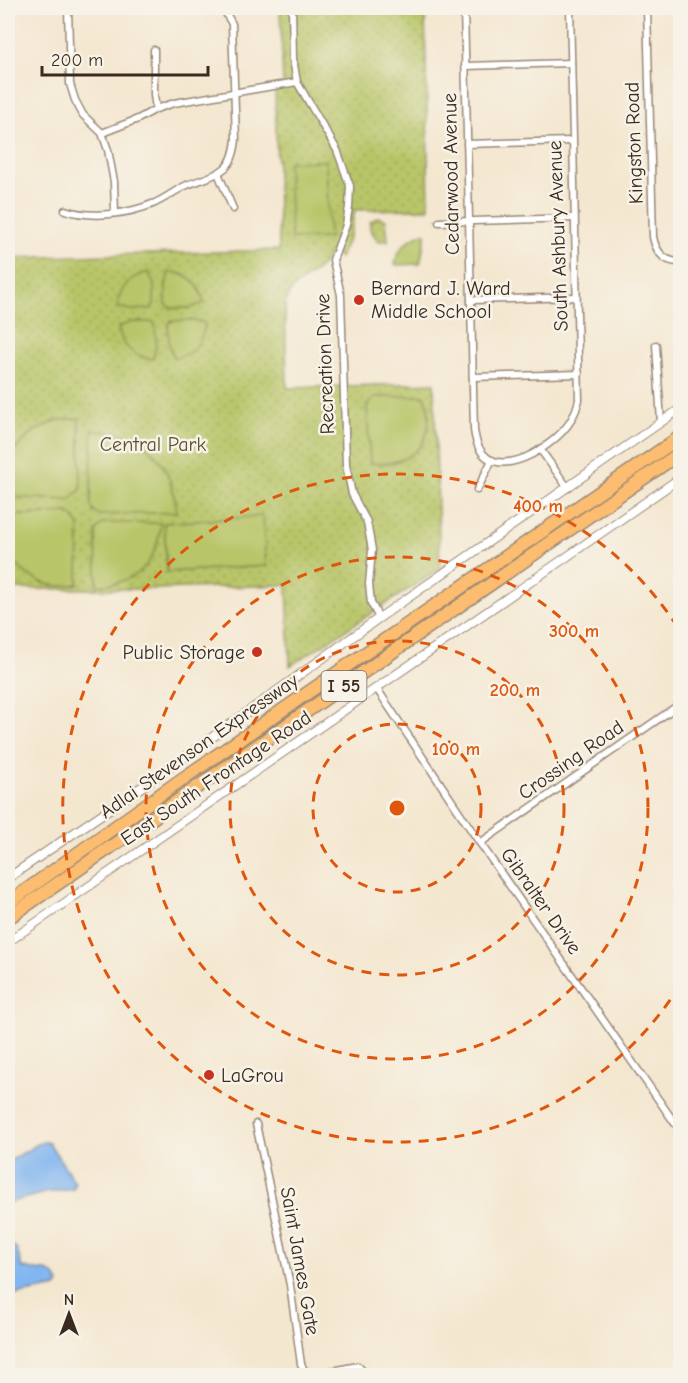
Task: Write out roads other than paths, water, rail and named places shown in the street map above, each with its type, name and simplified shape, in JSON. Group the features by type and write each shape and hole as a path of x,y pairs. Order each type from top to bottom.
{"highway":[{"name":"Adlai Stevenson Expressway","path":"8,903 178,782 681,437"},
{"name":"Adlai Stevenson Expressway","path":"8,918 681,453"},
{"path":"8,893 39,872 109,832"}],"street":[{"path":"68,8 70,84 83,115 102,134 110,159 116,213"},
{"path":"64,210 81,214 116,213 137,209 157,202 184,186 226,168 234,154 235,92 232,24 223,8"},
{"path":"102,134 156,109 190,99 297,82 293,58 292,8"},
{"name":"Cedarwood Avenue","path":"464,8 475,438 482,452 492,460"},
{"name":"South Ashbury Avenue","path":"540,449 562,432 572,418 579,400 570,8"},
{"name":"Kingston Road","path":"646,8 653,237 660,255 665,259 681,262"},
{"path":"154,50 156,109"},
{"path":"465,66 571,63"},
{"name":"Recreation Drive","path":"297,82 337,150 350,186 346,225 333,260 341,295 346,465 352,494 367,522 372,550 369,584 371,603 379,618"},
{"path":"467,144 572,141"},
{"path":"218,173 233,209"},
{"path":"439,222 574,218"},
{"path":"471,300 576,297"},
{"path":"656,345 661,422"},
{"path":"473,377 579,374"},
{"path":"8,878 168,770 379,618 681,409"},
{"path":"477,490 492,460 518,462 540,449 568,488"},
{"name":"East South Frontage Road","path":"8,942 681,478"},
{"name":"Gibralter Drive","path":"377,689 480,843 681,1129"},
{"name":"Crossing Road","path":"480,843 681,704"},
{"name":"Saint James Gate","path":"256,1124 290,1285 301,1364 304,1370 312,1375 358,1366 367,1376"}],"water":[{"path":"44,1142 49,1143 74,1181 73,1189 44,1193 8,1203 8,1162"},
{"path":"8,1240 17,1250 22,1267 53,1274 59,1284 57,1287 8,1296"}],"place":[{"name":"Bernard J. Ward Middle School","path":"359,300"},
{"name":"Public Storage","path":"257,652"},
{"name":"LaGrou","path":"209,1075"}],"park label":[{"name":"Central Park","path":"153,444"}]}
